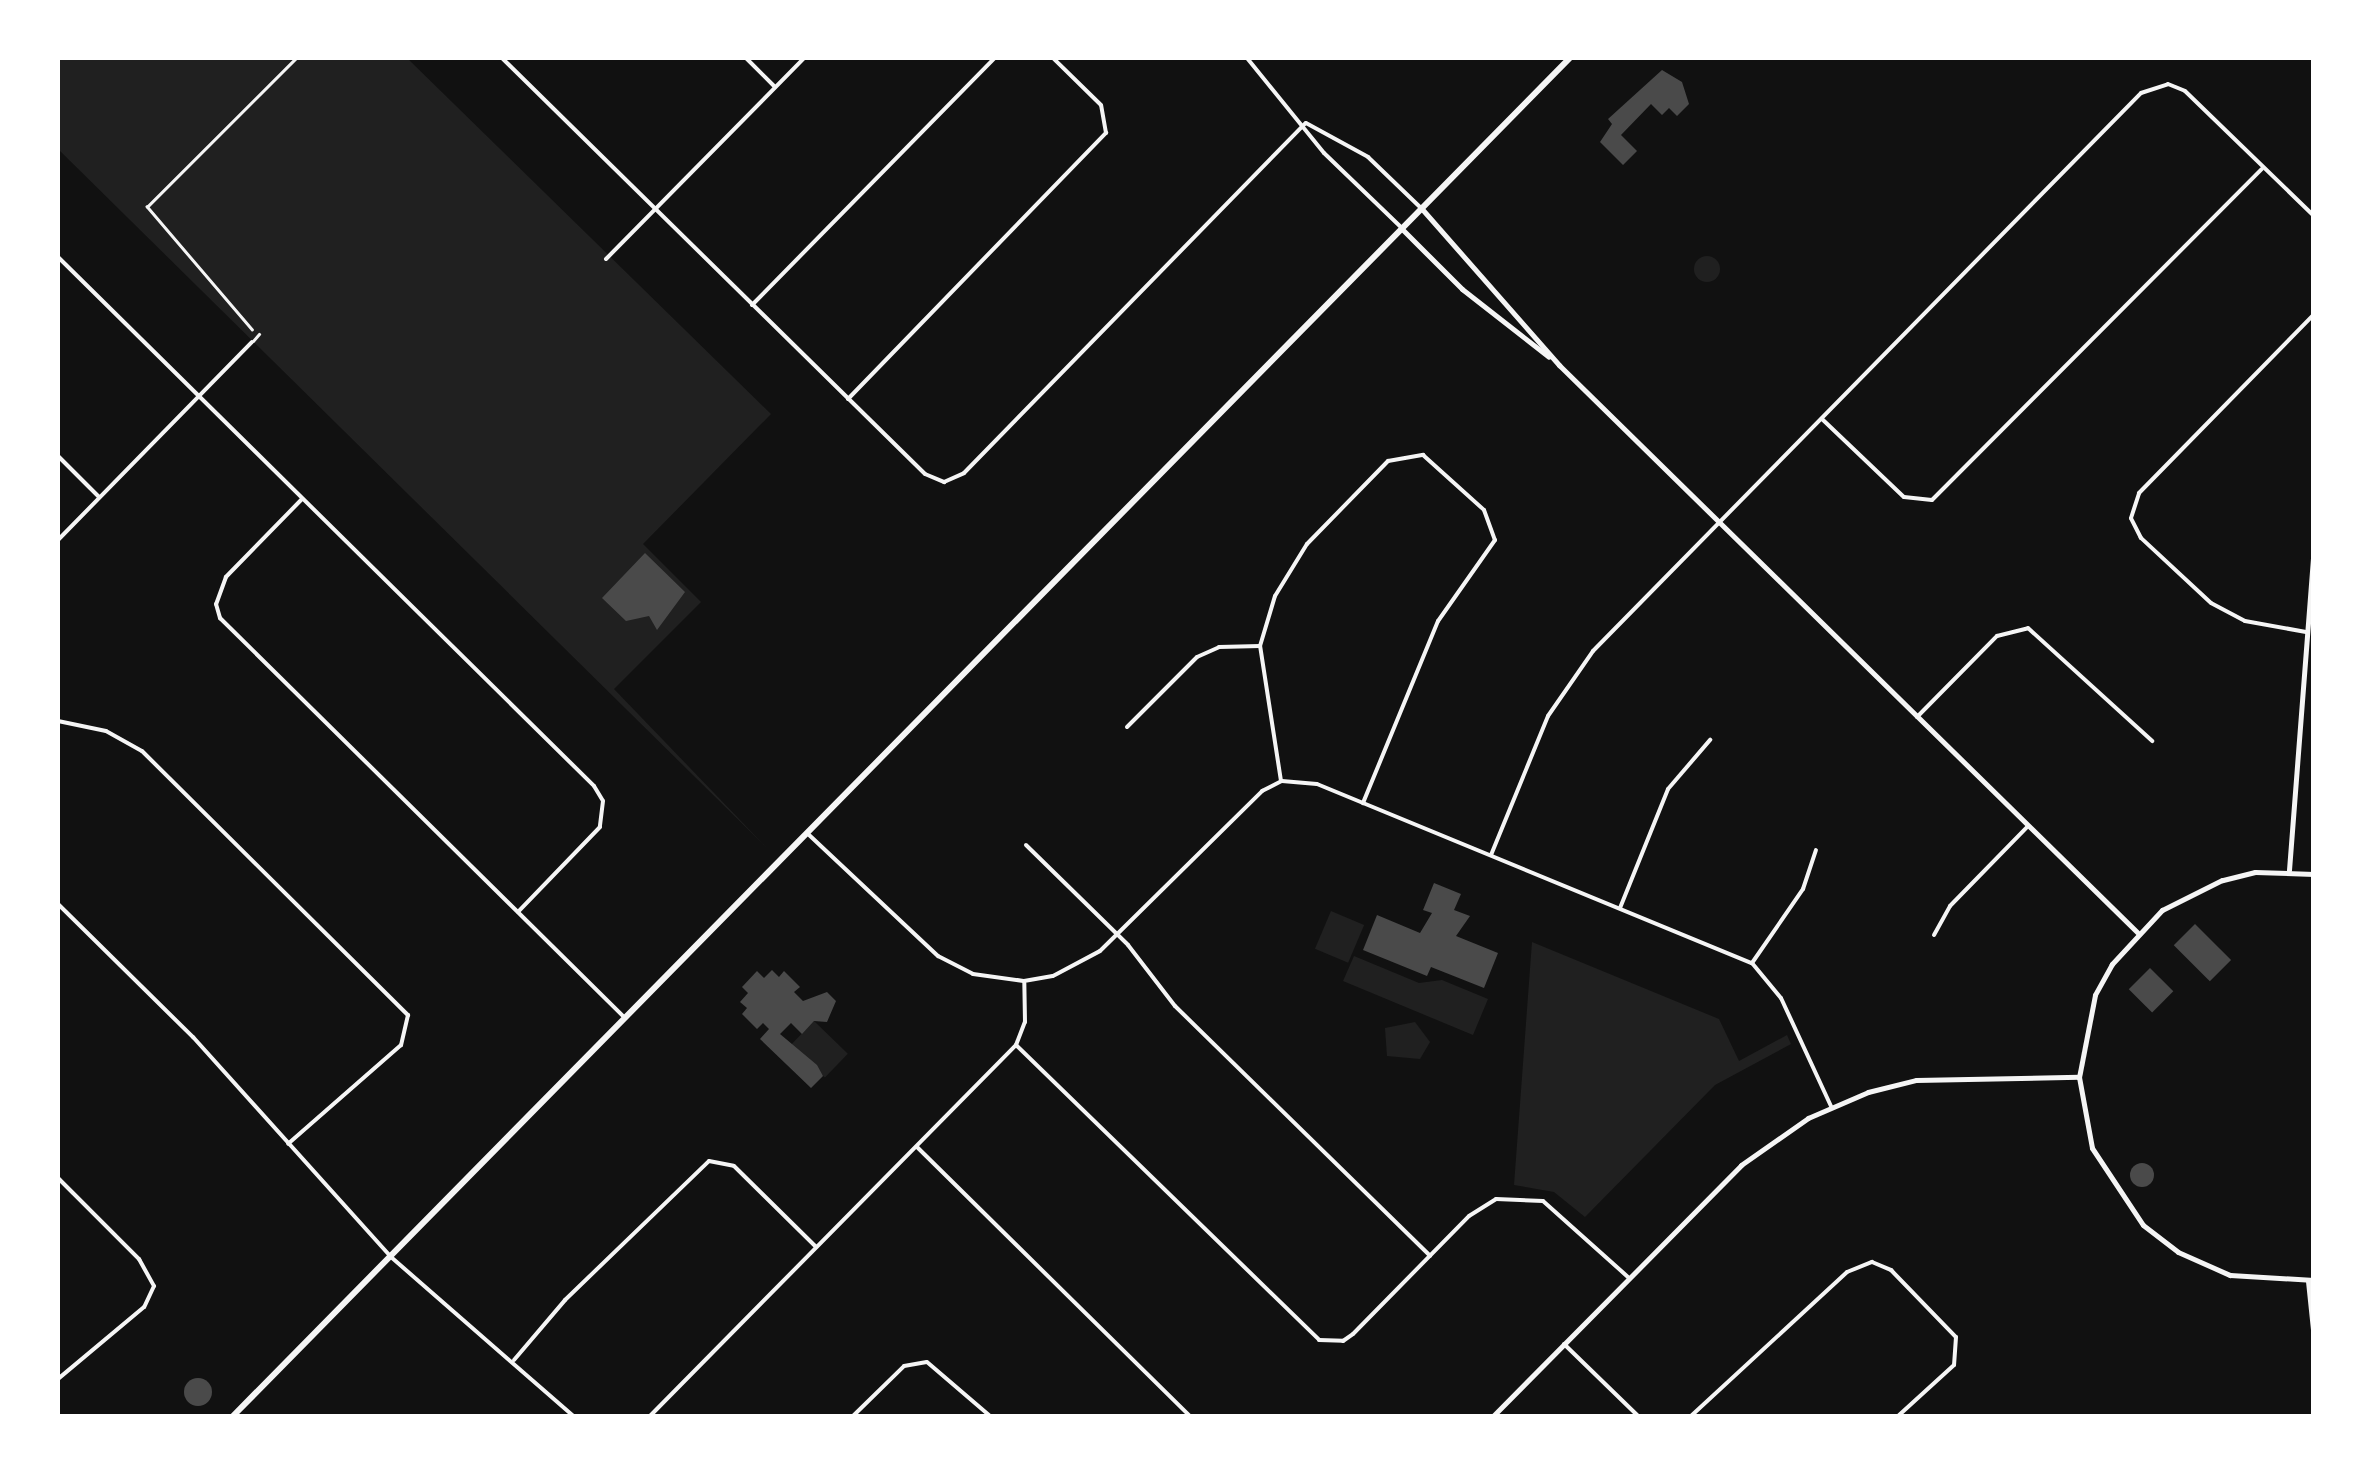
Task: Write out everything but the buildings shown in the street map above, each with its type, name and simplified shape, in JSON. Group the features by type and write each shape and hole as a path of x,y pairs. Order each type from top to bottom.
{"main road":[{"path":"233,1416 1570,58"}],"street":[{"path":"502,58 924,474 944,482 964,473 1306,123"},
{"path":"746,58 775,86"},
{"path":"606,259 804,58"},
{"path":"752,305 996,58"},
{"path":"848,399 1100,142 1108,122 1101,105 1053,58"},
{"path":"1247,58 1306,123 1324,153 1462,290 1559,365"},
{"path":"1491,855 1564,689 1720,522 2141,93 2168,84 2194,98 2314,216"},
{"path":"1306,123 1368,156 1422,209 1559,365 2137,932"},
{"path":"1822,419 1904,498 1932,500 2264,167"},
{"path":"58,257 599,793 600,827 518,912"},
{"path":"2306,632 2245,621 2211,603 2140,538 2131,518 2139,493 2314,314"},
{"path":"58,540 252,342"},
{"path":"1282,782 1260,646 1275,596 1307,544 1388,461 1408,453 1435,462 1484,510 1495,540 1438,621 1363,803"},
{"path":"58,456 100,497"},
{"path":"302,499 226,576 216,604 220,618 626,1018"},
{"path":"2289,870 2314,546"},
{"path":"1918,716 1996,636 2028,628 2152,741"},
{"path":"1127,727 1197,658 1219,647 1260,646"},
{"path":"58,720 106,730 142,750 403,1007 410,1025 401,1046 288,1144"},
{"path":"1620,908 1668,789 1710,740"},
{"path":"808,833 938,956 973,974 1024,980 1078,966 1118,934 1245,804 1282,782 1317,784 1752,963 1781,998 1831,1106"},
{"path":"1934,935 1950,906 2028,826"},
{"path":"1026,845 1118,934 1176,1006 1430,1256"},
{"path":"1752,963 1803,889 1816,850"},
{"path":"2314,874 2289,870 2222,880 2176,901 2137,932 2096,995 2079,1077 2092,1148 2143,1225 2178,1252 2230,1274 2311,1281 2314,1339"},
{"path":"58,904 193,1037 390,1257 514,1360 573,1416"},
{"path":"650,1416 1016,1045 1024,1022 1024,980"},
{"path":"1016,1045 1309,1333 1342,1341 1482,1205 1520,1196 1563,1214 1630,1278"},
{"path":"1492,1416 1741,1166 1831,1106 1916,1080 2079,1077"},
{"path":"918,1148 1190,1416"},
{"path":"514,1360 700,1165 721,1161 734,1166 816,1247"},
{"path":"58,1178 139,1259 154,1286 144,1307 58,1379"},
{"path":"1691,1416 1847,1272 1872,1262 1892,1270 1949,1325 1958,1352 1945,1376 1898,1416"},
{"path":"1564,1344 1638,1416"},
{"path":"853,1416 904,1366 927,1362 990,1416"}],"lane":[{"path":"252,342 259,334"}],"path":[{"path":"259,334 147,207 296,58"}],"shaded area":[{"path":"58,58 407,58 771,414 643,544 701,602 614,689 767,848 58,149"},
{"path":"1707,256 1716,260 1720,269 1716,278 1707,282 1698,278 1694,269 1698,260"},
{"path":"1331,911 1364,925 1348,963 1315,949"},
{"path":"1532,942 1719,1019 1739,1061 1787,1035 1791,1044 1715,1085 1585,1217 1554,1192 1514,1185"},
{"path":"1354,956 1419,983 1442,980 1488,999 1473,1035 1343,981"},
{"path":"814,1021 848,1054 825,1077 791,1045"},
{"path":"1415,1022 1430,1042 1420,1059 1387,1056 1385,1028"}]}
